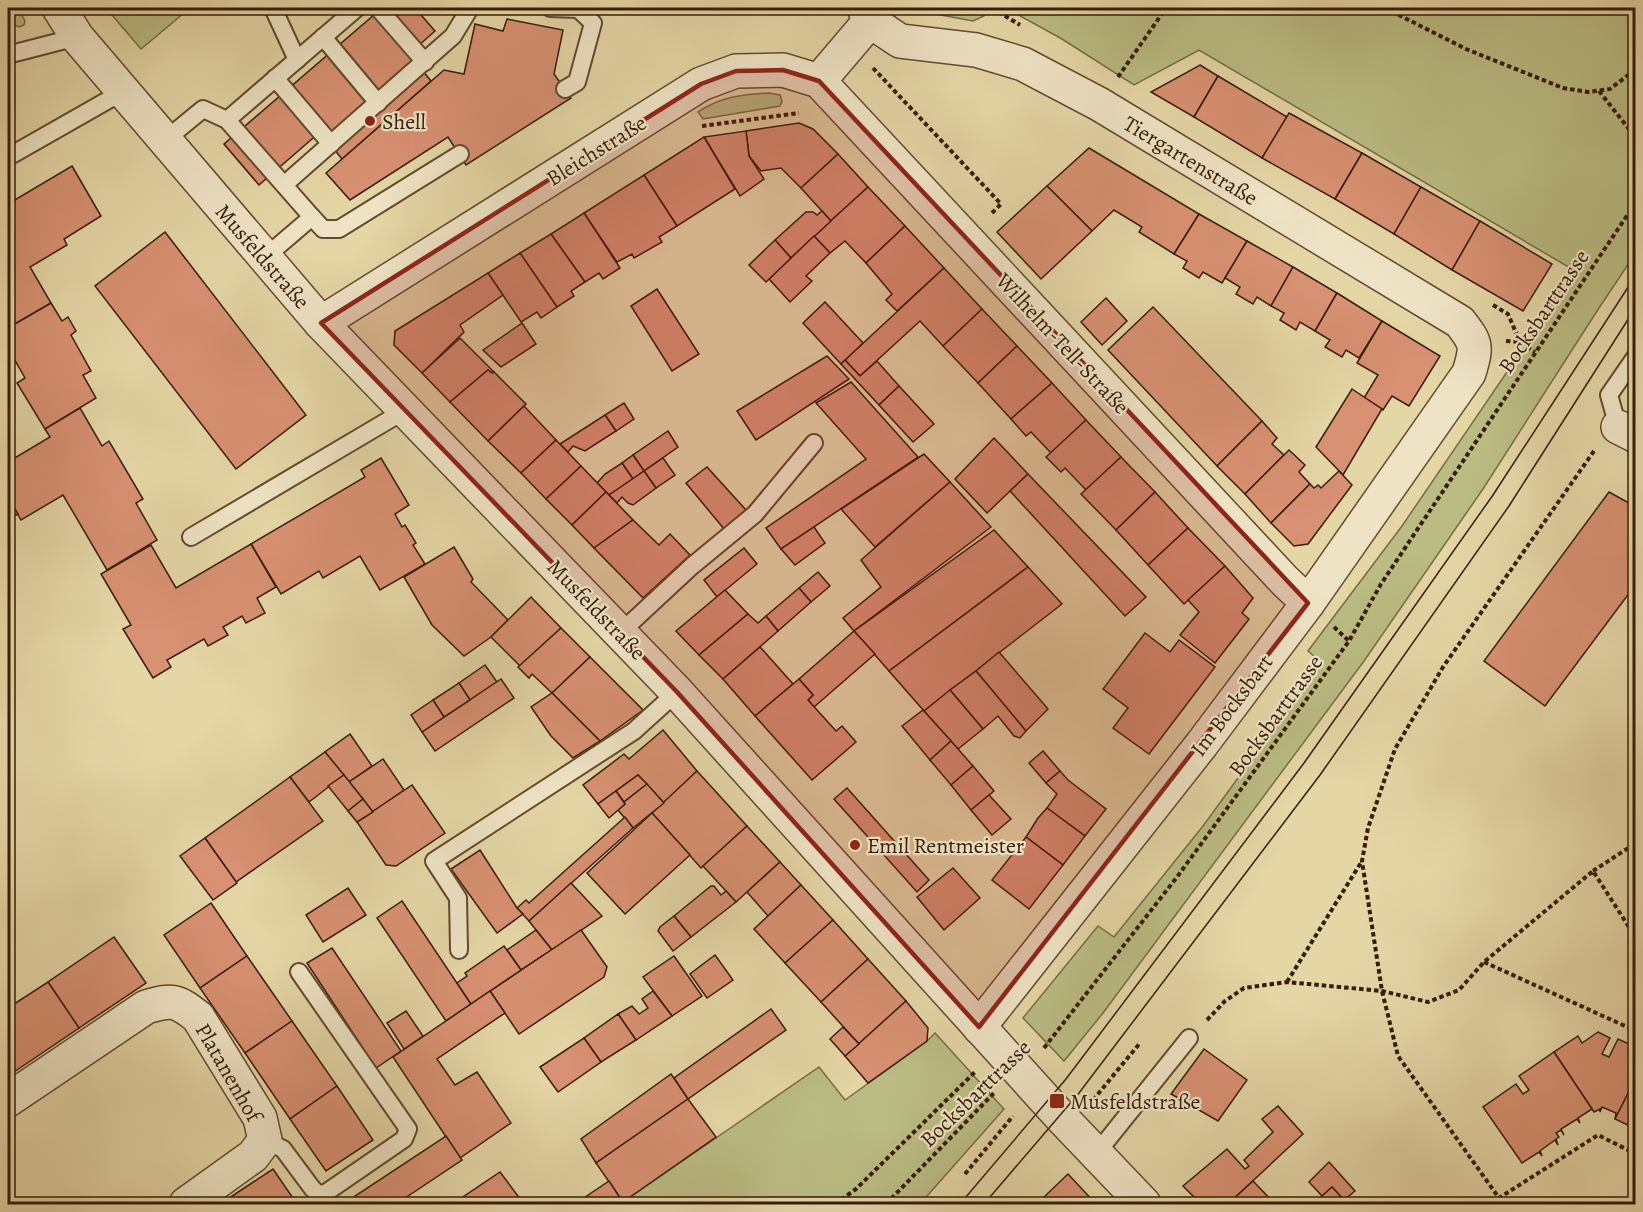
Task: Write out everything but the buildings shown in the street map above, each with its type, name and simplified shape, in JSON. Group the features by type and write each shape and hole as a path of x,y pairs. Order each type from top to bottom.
{"street":[{"name":"Musfeldstraße","path":"59,8 77,37 321,323 677,692 1018,1070 1144,1204"},
{"path":"819,81 842,53 867,14"},
{"name":"Tiergartenstraße","path":"867,14 900,41 976,50 1023,64 1099,104 1460,322 1474,339 1475,354 1469,373"},
{"name":"Bleichstraße","path":"321,323 701,84 736,71 783,70 819,81"},
{"name":"Wilhelm-Tell-Straße","path":"819,81 1308,603"},
{"name":"Im Bocksbart","path":"979,1027 1202,744 1308,603 1469,373"},
{"name":"Platanenhof","path":"8,1100 146,1007 168,1001 183,1006 198,1017 260,1118 265,1140 253,1156 186,1204"}],"lane":[{"path":"273,8 297,60"},
{"path":"227,120 357,8"},
{"path":"378,8 425,62"},
{"path":"285,184 453,36 470,8"},
{"path":"550,8 578,9 593,23 577,82 565,89"},
{"path":"15,53 77,37"},
{"path":"323,37 378,103"},
{"path":"275,78 331,144"},
{"path":"8,157 124,91"},
{"path":"164,141 203,109 227,120 323,229 339,229 460,154"},
{"path":"264,258 312,217"},
{"path":"1627,432 1609,395 1635,356"},
{"path":"191,537 404,411"},
{"path":"621,633 692,566 755,514 813,443"},
{"path":"459,950 458,898 434,861 634,731 677,692"},
{"path":"265,1140 283,1149 312,1188 317,1193 324,1194 404,1139 408,1129 299,972"},
{"path":"1096,1154 1189,1038"}],"path":[{"path":"1114,82 1166,8"},
{"path":"1385,8 1466,49 1563,88 1588,92 1610,89 1635,69"},
{"path":"842,53 869,64 1001,204 984,220"},
{"path":"1598,91 1635,138"},
{"path":"698,127 800,112"},
{"name":"Bocksbarttrasse","path":"886,1204 1018,1070 1054,1038 1176,877 1349,641 1381,584 1635,202"},
{"path":"1503,1204 1398,1056 1382,991 1362,861 1368,828 1395,748 1443,667 1594,451"},
{"path":"1189,1038 1225,1001 1244,988 1287,982 1382,991 1428,1002 1459,990 1484,962 1593,871 1635,843"},
{"path":"1287,982 1362,861"},
{"path":"1593,871 1635,938"},
{"path":"1484,962 1635,1031"},
{"path":"1089,1105 1140,1043"},
{"path":"835,1204 855,1189 980,1067"},
{"path":"965,1174 1018,1109"},
{"path":"1499,1198 1598,1135 1635,1154"}],"highlighted area":[{"path":"783,70 819,81 1308,603 979,1027 677,692 321,323 701,84 736,71"}],"green space":[{"path":"8,8 18,8 25,21 24,25 19,27 11,22 8,18"},
{"path":"106,8 190,8 141,49"},
{"path":"915,8 984,8 989,10 984,16 973,21 919,11"},
{"path":"1006,8 1635,8 1635,254 1483,489 1364,661 1103,1013 1064,1061 1023,1018 1098,926 1114,937 1203,826 1322,663 1308,651 1402,526 1539,325 1572,269 1199,50 1134,85 1062,39"},
{"path":"769,93 780,95 782,101 780,106 703,119 698,112 732,97"},
{"path":"935,1033 1004,1109 920,1204 625,1204 623,1202 819,1067 845,1100"}],"tram line":[{"path":"960,1204 1066,1079 1304,763 1493,495 1636,275"},
{"path":"984,1204 1079,1093 1320,775 1509,506 1636,307"}],"place":[{"name":"Shell","path":"370,121"},
{"name":"Emil Rentmeister","path":"855,845"},
{"name":"Musfeldstraße","path":"1057,1101"}]}
